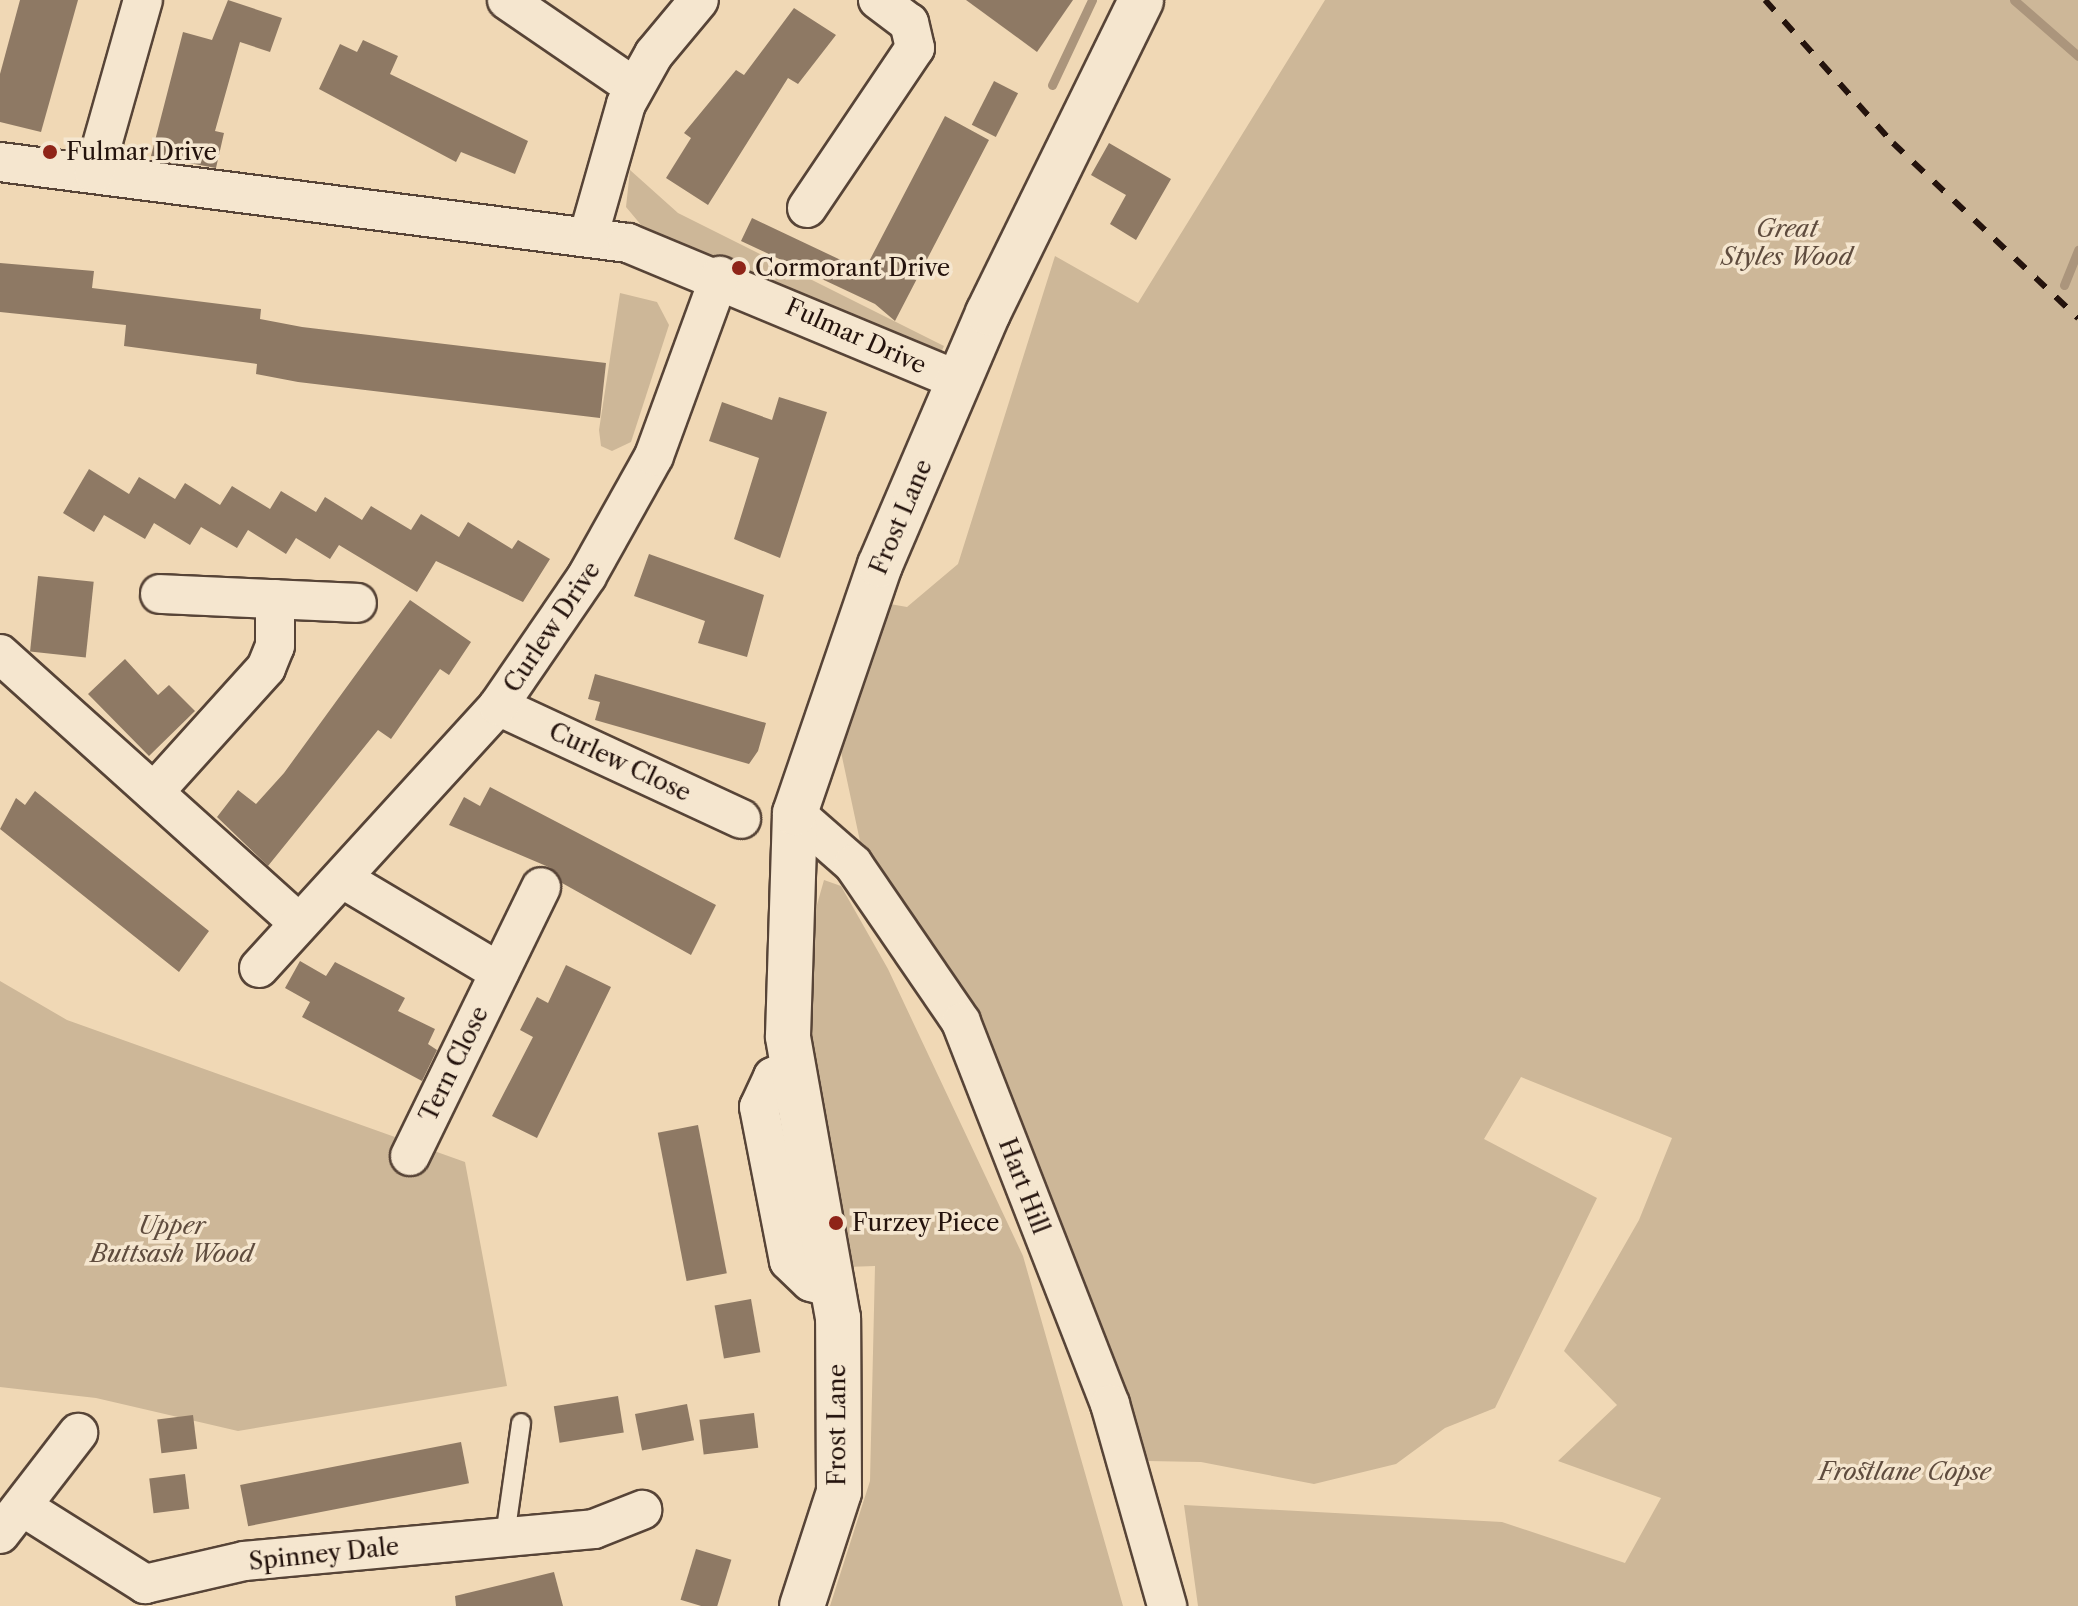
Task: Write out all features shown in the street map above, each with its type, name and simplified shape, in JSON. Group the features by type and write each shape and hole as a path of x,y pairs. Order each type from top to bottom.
{"street":[{"path":"94,173 143,0"},
{"path":"507,0 634,87"},
{"path":"589,234 634,87 699,0"},
{"path":"807,208 915,48 909,23 878,0"},
{"name":"Frost Lane","path":"802,1606 839,1492 832,1288 788,1036 795,813 880,565 959,381 1141,0"},
{"name":"Fulmar Drive","path":"0,162 589,234 720,276 959,381"},
{"name":"Curlew Drive","path":"259,968 498,706 587,576 648,468 720,276"},
{"path":"160,594 357,603"},
{"path":"154,792 266,668 275,646 275,599"},
{"path":"0,654 299,923"},
{"name":"Curlew Close","path":"498,706 741,819"},
{"name":"Hart Hill","path":"795,813 853,864 961,1022 1110,1404 1167,1606"},
{"path":"343,879 499,972"},
{"name":"Tern Close","path":"410,1156 541,887"},
{"path":"13,1522 78,1433"},
{"name":"Spinney Dale","path":"13,1522 146,1595 244,1561 594,1529 642,1510"}],"lane":[{"path":"505,1536 521,1423"}],"green space":[{"path":"1325,0 2078,0 2078,1606 1198,1606 1184,1505 1502,1522 1625,1563 1661,1498 1558,1461 1617,1405 1564,1351 1639,1220 1672,1138 1521,1077 1484,1139 1597,1198 1495,1408 1445,1428 1396,1464 1314,1484 1201,1462 1148,1461 1047,1212 867,874 841,752 890,604 907,607 958,564 1055,256 1138,303"},
{"path":"630,170 678,213 944,346 937,361 652,238 626,207"},
{"path":"620,293 657,302 669,325 631,442 612,451 601,446 599,430"},
{"path":"824,880 841,886 888,969 1023,1256 1123,1606 830,1606 870,1481 875,1266 846,1267 809,1076 807,940"},
{"name":"Upper Buttsash Wood","path":"0,981 67,1020 465,1162 507,1386 238,1431 96,1398 0,1387"}],"building":[{"path":"20,0 78,0 41,132 0,122 0,74"},
{"path":"228,0 282,18 270,52 240,42 215,131 224,133 216,168 151,156 183,32 212,40"},
{"path":"966,0 1073,0 1037,52"},
{"path":"794,8 836,35 798,84 788,78 708,205 666,178 691,138 684,133 736,70 744,75"},
{"path":"363,40 398,56 390,74 528,141 515,174 461,152 456,162 319,89 340,44 357,52"},
{"path":"994,81 1018,93 996,137 972,125"},
{"path":"945,116 989,140 895,321 875,304 741,241 752,218 864,271"},
{"path":"1109,143 1171,179 1136,240 1110,224 1126,195 1091,175"},
{"path":"0,263 94,271 92,288 261,309 260,319 302,327 606,363 600,418 298,382 256,374 257,364 124,346 126,325 0,312"},
{"path":"779,397 827,412 780,558 734,539 759,458 709,441 722,402 772,420"},
{"path":"89,469 129,494 139,477 175,499 185,483 220,505 232,486 270,509 281,491 316,512 325,497 362,520 371,506 411,530 421,514 459,537 468,522 512,549 518,540 550,559 523,602 436,561 417,592 339,545 330,559 296,538 286,554 248,530 237,548 201,527 190,545 154,523 145,539 104,515 94,532 63,513"},
{"path":"649,554 764,595 747,657 698,643 705,621 634,596"},
{"path":"38,576 94,582 86,657 30,652"},
{"path":"410,600 471,642 449,675 440,669 391,739 378,730 268,866 217,817 238,790 256,804 284,773"},
{"path":"125,659 158,695 169,685 195,711 149,756 88,694"},
{"path":"595,674 766,723 758,751 749,764 595,720 600,702 588,699"},
{"path":"490,787 716,905 691,955 562,883 551,868 449,825 464,797 480,806"},
{"path":"35,791 209,931 179,972 0,829 16,798 25,805"},
{"path":"300,961 326,976 335,962 405,998 398,1011 435,1029 428,1044 437,1050 422,1081 302,1017 310,1002 285,988"},
{"path":"566,965 611,987 537,1138 492,1116 533,1037 520,1030 537,997 548,1003"},
{"path":"698,1125 727,1273 687,1281 658,1133"},
{"path":"751,1299 760,1352 724,1359 715,1305"},
{"path":"618,1396 624,1433 560,1443 554,1406"},
{"path":"687,1404 694,1440 642,1450 635,1414"},
{"path":"754,1413 758,1448 704,1454 699,1420"},
{"path":"193,1415 197,1449 161,1453 157,1419"},
{"path":"461,1442 469,1483 248,1526 240,1485"},
{"path":"185,1474 189,1509 154,1513 149,1478"},
{"path":"696,1549 731,1560 717,1606 701,1606 681,1600"},
{"path":"554,1572 563,1606 456,1606 455,1596"}],"waterway":[{"path":"1052,85 1092,0"},
{"path":"2014,0 2078,56"},
{"path":"2064,285 2078,250"}],"railway":[{"path":"1765,0 1893,143 2078,318"}],"place":[{"name":"Fulmar Drive","path":"50,152"},
{"name":"Cormorant Drive","path":"739,268"},
{"name":"Furzey Piece","path":"836,1223"}],"park label":[{"name":"Great Styles Wood","path":"1787,243"},
{"name":"Frostlane Copse","path":"1905,1472"}]}
